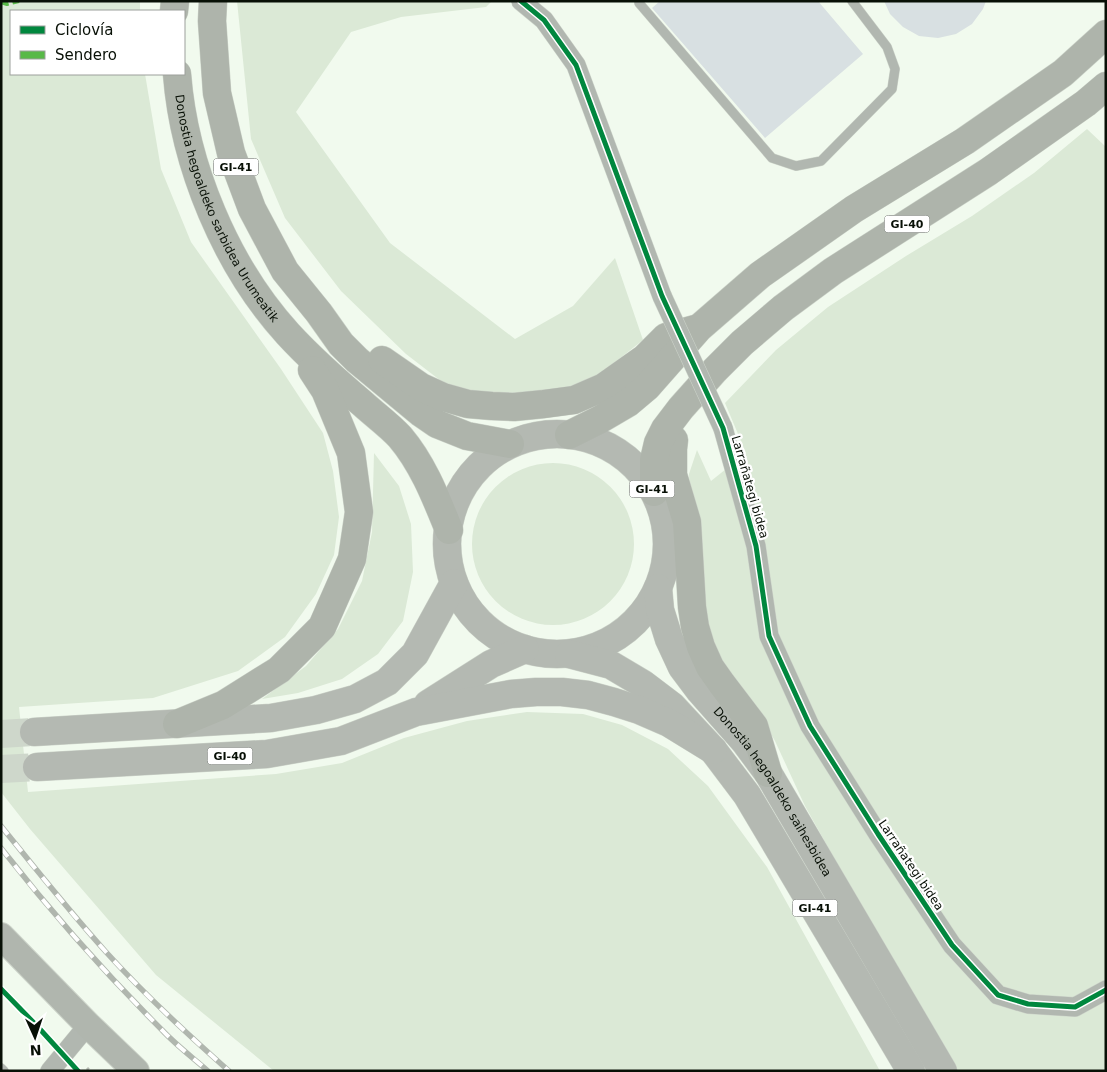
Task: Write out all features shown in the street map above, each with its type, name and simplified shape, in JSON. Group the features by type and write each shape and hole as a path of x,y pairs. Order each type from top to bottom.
{"highway":[{"name":"Donostia hegoaldeko sarbidea Urumeatik","path":"212,1 217,93 231,153 252,209 284,271 319,313"},
{"path":"569,434 599,420 628,403 647,387 699,328 760,275 854,209 965,141 1062,73 1106,34"},
{"name":"Donostia hegoaldeko sarbidea Urumeatik","path":"177,75 179,96 192,158 212,214 241,270 267,310 289,336"},
{"name":"GI-40","path":"695,393 742,343 783,308 833,271 988,172 1086,103 1106,86"},
{"path":"319,313 420,388 468,404 514,407 574,400 604,387 626,373 666,337 699,328"},
{"name":"GI-41","path":"319,313 341,344 357,360 437,424 467,436 510,444"},
{"path":"177,724 223,705 279,670 322,626 352,559 359,512 351,453 325,390 289,336"},
{"name":"GI-41","path":"289,336 399,436 419,463 449,530"},
{"path":"654,492 654,460 658,443 665,429 695,393"},
{"path":"695,393 675,436 672,463 676,488 687,522 695,627 701,647 710,666 754,726 768,773"}],"main road":[{"name":"GI-41","path":"569,434 604,444 633,464 654,492 666,523 667,556 658,588 643,613 622,633 596,647 568,654 546,653 525,649 495,635 470,612 454,583 447,553 449,530 454,506 460,490 482,463 510,444 539,435 569,434"},
{"path":"34,732 271,718 316,710 355,699 387,682 415,654 454,583"},
{"name":"Donostia hegoaldeko saihesbidea","path":"658,588 660,610 669,639 682,667 700,692 745,742 768,773 944,1071"},
{"name":"GI-40","path":"37,767 267,754 341,741 416,712 492,664 525,649"},
{"name":"Donostia hegoaldeko saihesbidea","path":"568,654 611,665 644,684 672,706 713,750 748,795 910,1071"},
{"path":"416,712 511,694 562,692 588,695 638,710 670,724 713,750"},
{"path":"1,936 136,1071"}],"street":[{"name":"Larrañategi bidea","path":"521,1 544,20 576,65 662,296 723,428 756,546 769,636 810,726 878,834 952,945 998,994 1028,1004 1075,1008 1106,990"},
{"path":"50,1071 88,1025"}],"lane":[{"path":"536,1 544,20"},
{"path":"639,1 772,158 796,166 821,161 892,89 895,69 887,47 852,1"},
{"path":"1,1068 4,1071"}],"green space":[{"path":"1,1 140,1 140,10 10,10 10,75 145,75 161,169 191,242 281,369 323,433 333,471 339,517 334,555 316,594 285,637 238,671 153,698 19,707 28,792 276,774 342,763 404,738 467,721 527,712 583,714 622,725 668,749 708,786 767,867 880,1071 274,1071 156,975 30,829 1,792"},
{"path":"237,1 492,1 486,7 401,17 351,32 296,112 390,243 515,339 573,306 615,258 643,340 599,375 551,396 454,391 406,354 341,291 285,218 251,139"},
{"path":"1087,129 1106,147 1106,1071 951,1071 805,806 775,741 748,695 721,664 707,641 691,513 689,474 697,450 711,481 746,453 725,403 776,350 828,307 972,216 1034,173"},
{"path":"374,453 399,486 411,524 413,572 403,621 378,654 342,679 298,693 262,699 306,666 338,629 362,581 372,532"},
{"path":"561,463 577,466 591,472 611,486 621,499 631,520 634,544 631,568 621,589 611,602 598,612 577,622 545,625 529,622 515,616 501,607 490,596 475,568 472,536 475,520 481,506 490,492 501,481 529,466"}],"building":[{"path":"660,1 818,1 863,54 765,138 652,8"},
{"path":"884,1 986,1 983,9 972,24 956,34 938,38 919,36 903,27 890,14"}],"tunnel":[{"path":"1,734 34,732"},
{"path":"1,769 37,767"}],"railway":[{"path":"1,826 65,905 120,968 229,1071"},
{"path":"1,848 59,919 120,987 178,1046 208,1071"}],"marked path":[{"path":"1,2 7,4 19,1"}],"cycle path":[{"path":"521,1 544,20 576,65 662,296 723,428 756,546 769,636 810,726 878,834 952,945 998,995 1028,1004 1075,1007 1106,990"},
{"path":"1,989 78,1071"}]}
